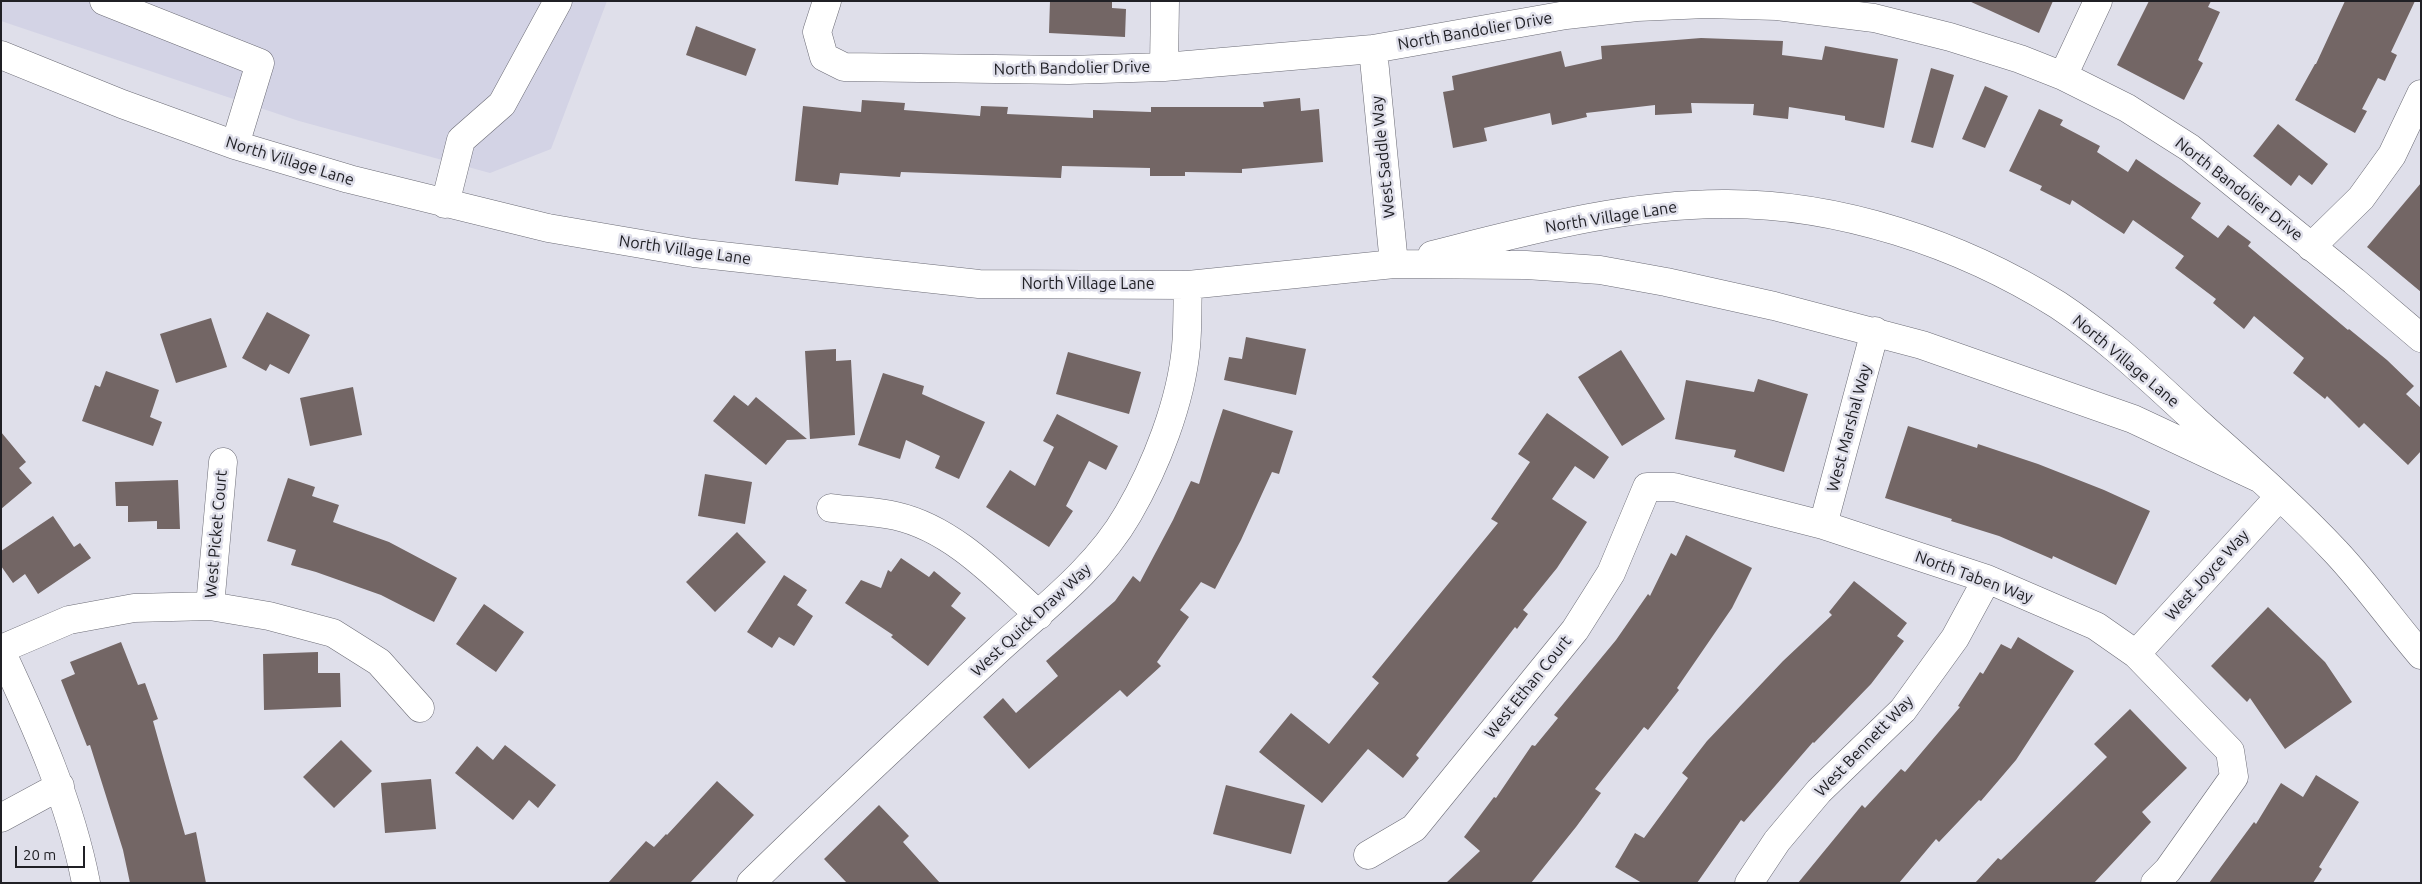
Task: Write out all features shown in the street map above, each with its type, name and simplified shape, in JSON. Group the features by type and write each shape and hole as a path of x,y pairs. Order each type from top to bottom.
{"street":[{"path":"104,1 149,21 260,62 235,145"},
{"path":"445,204 461,140 502,104 558,1"},
{"name":"North Bandolier Drive","path":"827,1 817,32 824,57 844,67 1069,70 1164,67 1373,49 1566,15 1637,7 1706,4 1778,4 1874,18 1950,37 2020,59 2063,76 2127,108 2190,148 2421,338"},
{"path":"1164,67 1165,1"},
{"path":"2063,76 2098,1"},
{"name":"West Saddle Way","path":"1373,49 1394,264"},
{"name":"North Village Lane","path":"1,55 122,104 235,145 349,180 548,228 694,253 843,271 979,284 1188,285 1394,264 1526,266 1600,270 1702,290 1875,331 2073,396 2133,419 2259,478"},
{"path":"2311,247 2361,198 2392,155 2421,94"},
{"name":"North Village Lane","path":"1394,264 1517,233 1660,206 1725,204 1789,208 1839,217 1910,236 1964,255 2009,276 2060,307 2113,346 2259,478 2336,552 2421,655"},
{"name":"West Quick Draw Way","path":"768,877 884,755 1039,615 1090,566 1128,514 1154,460 1176,399 1186,348 1188,285"},
{"name":"West Marshal Way","path":"1823,525 1875,331"},
{"name":"West Picket Court","path":"210,606 223,462"},
{"name":"North Taben Way","path":"1646,486 1674,487 1823,525 1987,579 2096,626 2136,654 2230,751 2234,777 2168,870 2155,883"},
{"name":"West Ethan Court","path":"1368,856 1414,828 1575,630 1611,574 1646,486"},
{"name":"West Joyce Way","path":"2136,654 2279,497"},
{"path":"831,508 896,516 941,534 992,572 1039,615"},
{"name":"West Bennett Way","path":"1749,883 1777,841 1819,791 1903,710 1955,638 1987,579"},
{"path":"86,883 60,786 42,739 1,650 68,620 134,608 210,606 269,616 333,633 379,662 420,708"},
{"path":"1,818 60,786"}],"shaded area":[{"path":"1,1 607,1 551,149 490,173 299,121 1,21"}],"building":[{"path":"1050,1 1112,1 1112,8 1126,9 1125,37 1049,33"},
{"path":"1969,1 2053,1 2039,33"},
{"path":"2149,1 2211,1 2208,7 2220,12 2198,60 2203,63 2184,100 2117,65"},
{"path":"2345,1 2415,1 2391,52 2397,55 2385,81 2378,78 2362,109 2367,111 2355,133 2295,100 2316,64"},
{"path":"696,26 756,49 746,76 686,55"},
{"path":"1701,38 1783,41 1782,55 1822,60 1825,46 1898,59 1884,128 1845,120 1845,116 1789,107 1788,119 1753,115 1754,104 1691,103 1692,113 1655,115 1655,105 1586,113 1587,117 1552,125 1550,113 1484,128 1487,141 1453,148 1443,92 1454,90 1452,76 1561,51 1565,67 1602,59 1601,46"},
{"path":"1931,68 1954,75 1933,148 1911,142"},
{"path":"1985,86 2008,96 1985,148 1962,139"},
{"path":"1300,98 1301,111 1319,109 1323,162 1242,169 1242,173 1185,172 1185,176 1150,176 1150,168 1062,166 1061,178 901,172 900,177 840,173 838,185 795,181 803,106 861,112 862,100 905,103 904,110 980,116 981,106 1008,107 1007,114 1093,118 1093,110 1151,112 1151,107 1264,107 1263,102"},
{"path":"2039,109 2063,120 2060,125 2100,146 2097,152 2128,172 2136,159 2201,203 2191,218 2218,238 2228,225 2251,242 2248,246 2348,330 2387,360 2414,386 2406,394 2421,408 2421,451 2408,465 2364,423 2359,428 2327,396 2325,399 2293,373 2304,358 2254,316 2244,329 2213,303 2216,299 2175,268 2184,256 2133,220 2124,234 2072,200 2070,205 2040,190 2042,186 2009,171"},
{"path":"2278,124 2328,164 2312,185 2299,175 2291,186 2253,156"},
{"path":"2421,183 2421,292 2367,247"},
{"path":"267,312 310,335 289,374 270,364 266,371 242,358"},
{"path":"211,318 227,367 176,383 160,334"},
{"path":"1246,337 1306,349 1296,395 1224,380 1229,357 1242,359"},
{"path":"836,349 836,361 851,360 855,435 810,439 805,351"},
{"path":"1621,350 1665,419 1622,446 1578,377"},
{"path":"1068,352 1141,372 1129,414 1056,394"},
{"path":"106,371 159,390 150,417 162,422 153,446 82,421 95,385 100,387"},
{"path":"883,373 924,386 922,394 985,422 959,479 935,468 940,456 906,440 900,459 858,445"},
{"path":"1758,379 1808,394 1784,472 1734,457 1736,450 1675,439 1686,380 1754,392"},
{"path":"353,387 362,435 310,446 300,398"},
{"path":"734,395 748,406 756,397 807,439 787,440 766,465 713,421"},
{"path":"1223,409 1293,431 1279,474 1272,472 1241,540 1215,589 1201,582 1180,610 1189,617 1157,662 1161,666 1127,697 1120,690 1029,769 983,717 1003,698 1016,713 1058,676 1046,661 1115,601 1133,576 1140,582 1173,520 1191,481 1199,484"},
{"path":"1547,413 1609,457 1594,479 1575,466 1552,499 1587,522 1557,568 1523,610 1528,614 1517,629 1515,627 1416,755 1419,758 1403,778 1368,749 1322,803 1259,752 1291,713 1329,744 1379,683 1372,677 1498,523 1491,519 1530,462 1518,454"},
{"path":"1057,414 1118,446 1106,470 1089,461 1066,506 1073,511 1049,547 986,507 1010,470 1035,486 1054,447 1043,441"},
{"path":"1908,426 1977,448 1978,444 2038,464 2104,490 2150,511 2116,585 2053,556 2052,559 1999,536 1885,498"},
{"path":"1,432 26,462 19,468 32,483 1,509"},
{"path":"705,474 752,482 745,524 698,516"},
{"path":"288,478 315,487 312,496 339,505 333,522 389,542 457,578 434,622 381,595 291,565 296,550 267,541"},
{"path":"178,480 180,529 157,529 157,521 128,522 128,506 116,506 115,482"},
{"path":"53,516 74,547 80,543 91,558 38,594 25,574 13,583 1,566 1,551"},
{"path":"737,532 766,562 715,612 686,582"},
{"path":"1686,535 1752,568 1732,608 1677,688 1679,690 1648,730 1644,727 1595,789 1601,793 1531,883 1446,883 1480,851 1464,837 1494,797 1496,798 1532,745 1535,746 1558,718 1554,715 1616,640 1648,594 1650,596 1671,553 1676,556"},
{"path":"901,558 929,577 934,571 961,593 951,606 966,618 928,666 891,637 893,635 845,603 861,580 881,588 888,570 891,572"},
{"path":"784,575 807,590 797,605 813,616 794,646 779,637 772,648 747,632"},
{"path":"1854,581 1907,623 1897,636 1904,641 1871,684 1813,742 1744,822 1741,820 1697,883 1642,883 1615,867 1635,833 1644,838 1688,778 1682,773 1707,741 1783,661 1832,615 1829,612"},
{"path":"484,604 524,632 496,672 456,644"},
{"path":"2268,607 2325,662 2352,702 2285,749 2250,698 2247,702 2211,666"},
{"path":"2018,637 2074,671 2016,760 1981,801 1979,800 1939,842 1936,839 1899,883 1798,883 1862,805 1865,808 1901,769 1905,772 1960,707 1958,706 1980,672 1983,674 2001,644 2011,649"},
{"path":"121,642 138,685 145,683 158,719 153,721 185,835 196,832 206,883 130,883 123,850 90,745 87,746 61,680 75,674 70,662"},
{"path":"318,652 318,673 340,673 341,707 264,710 263,654"},
{"path":"2130,709 2187,768 2142,812 2151,822 2094,883 1975,883 1998,858 2001,860 2107,757 2094,744"},
{"path":"341,740 372,771 334,808 303,777"},
{"path":"505,745 556,785 538,808 529,800 513,820 455,773 477,746 493,760"},
{"path":"2316,775 2359,802 2319,867 2322,869 2313,883 2209,883 2254,822 2256,824 2281,783 2303,797"},
{"path":"431,779 436,829 385,833 381,783"},
{"path":"717,781 754,815 690,883 608,883 646,841 654,847 667,835"},
{"path":"1226,785 1305,805 1291,854 1213,834"},
{"path":"879,805 909,836 903,842 940,883 847,883 824,859"}]}
